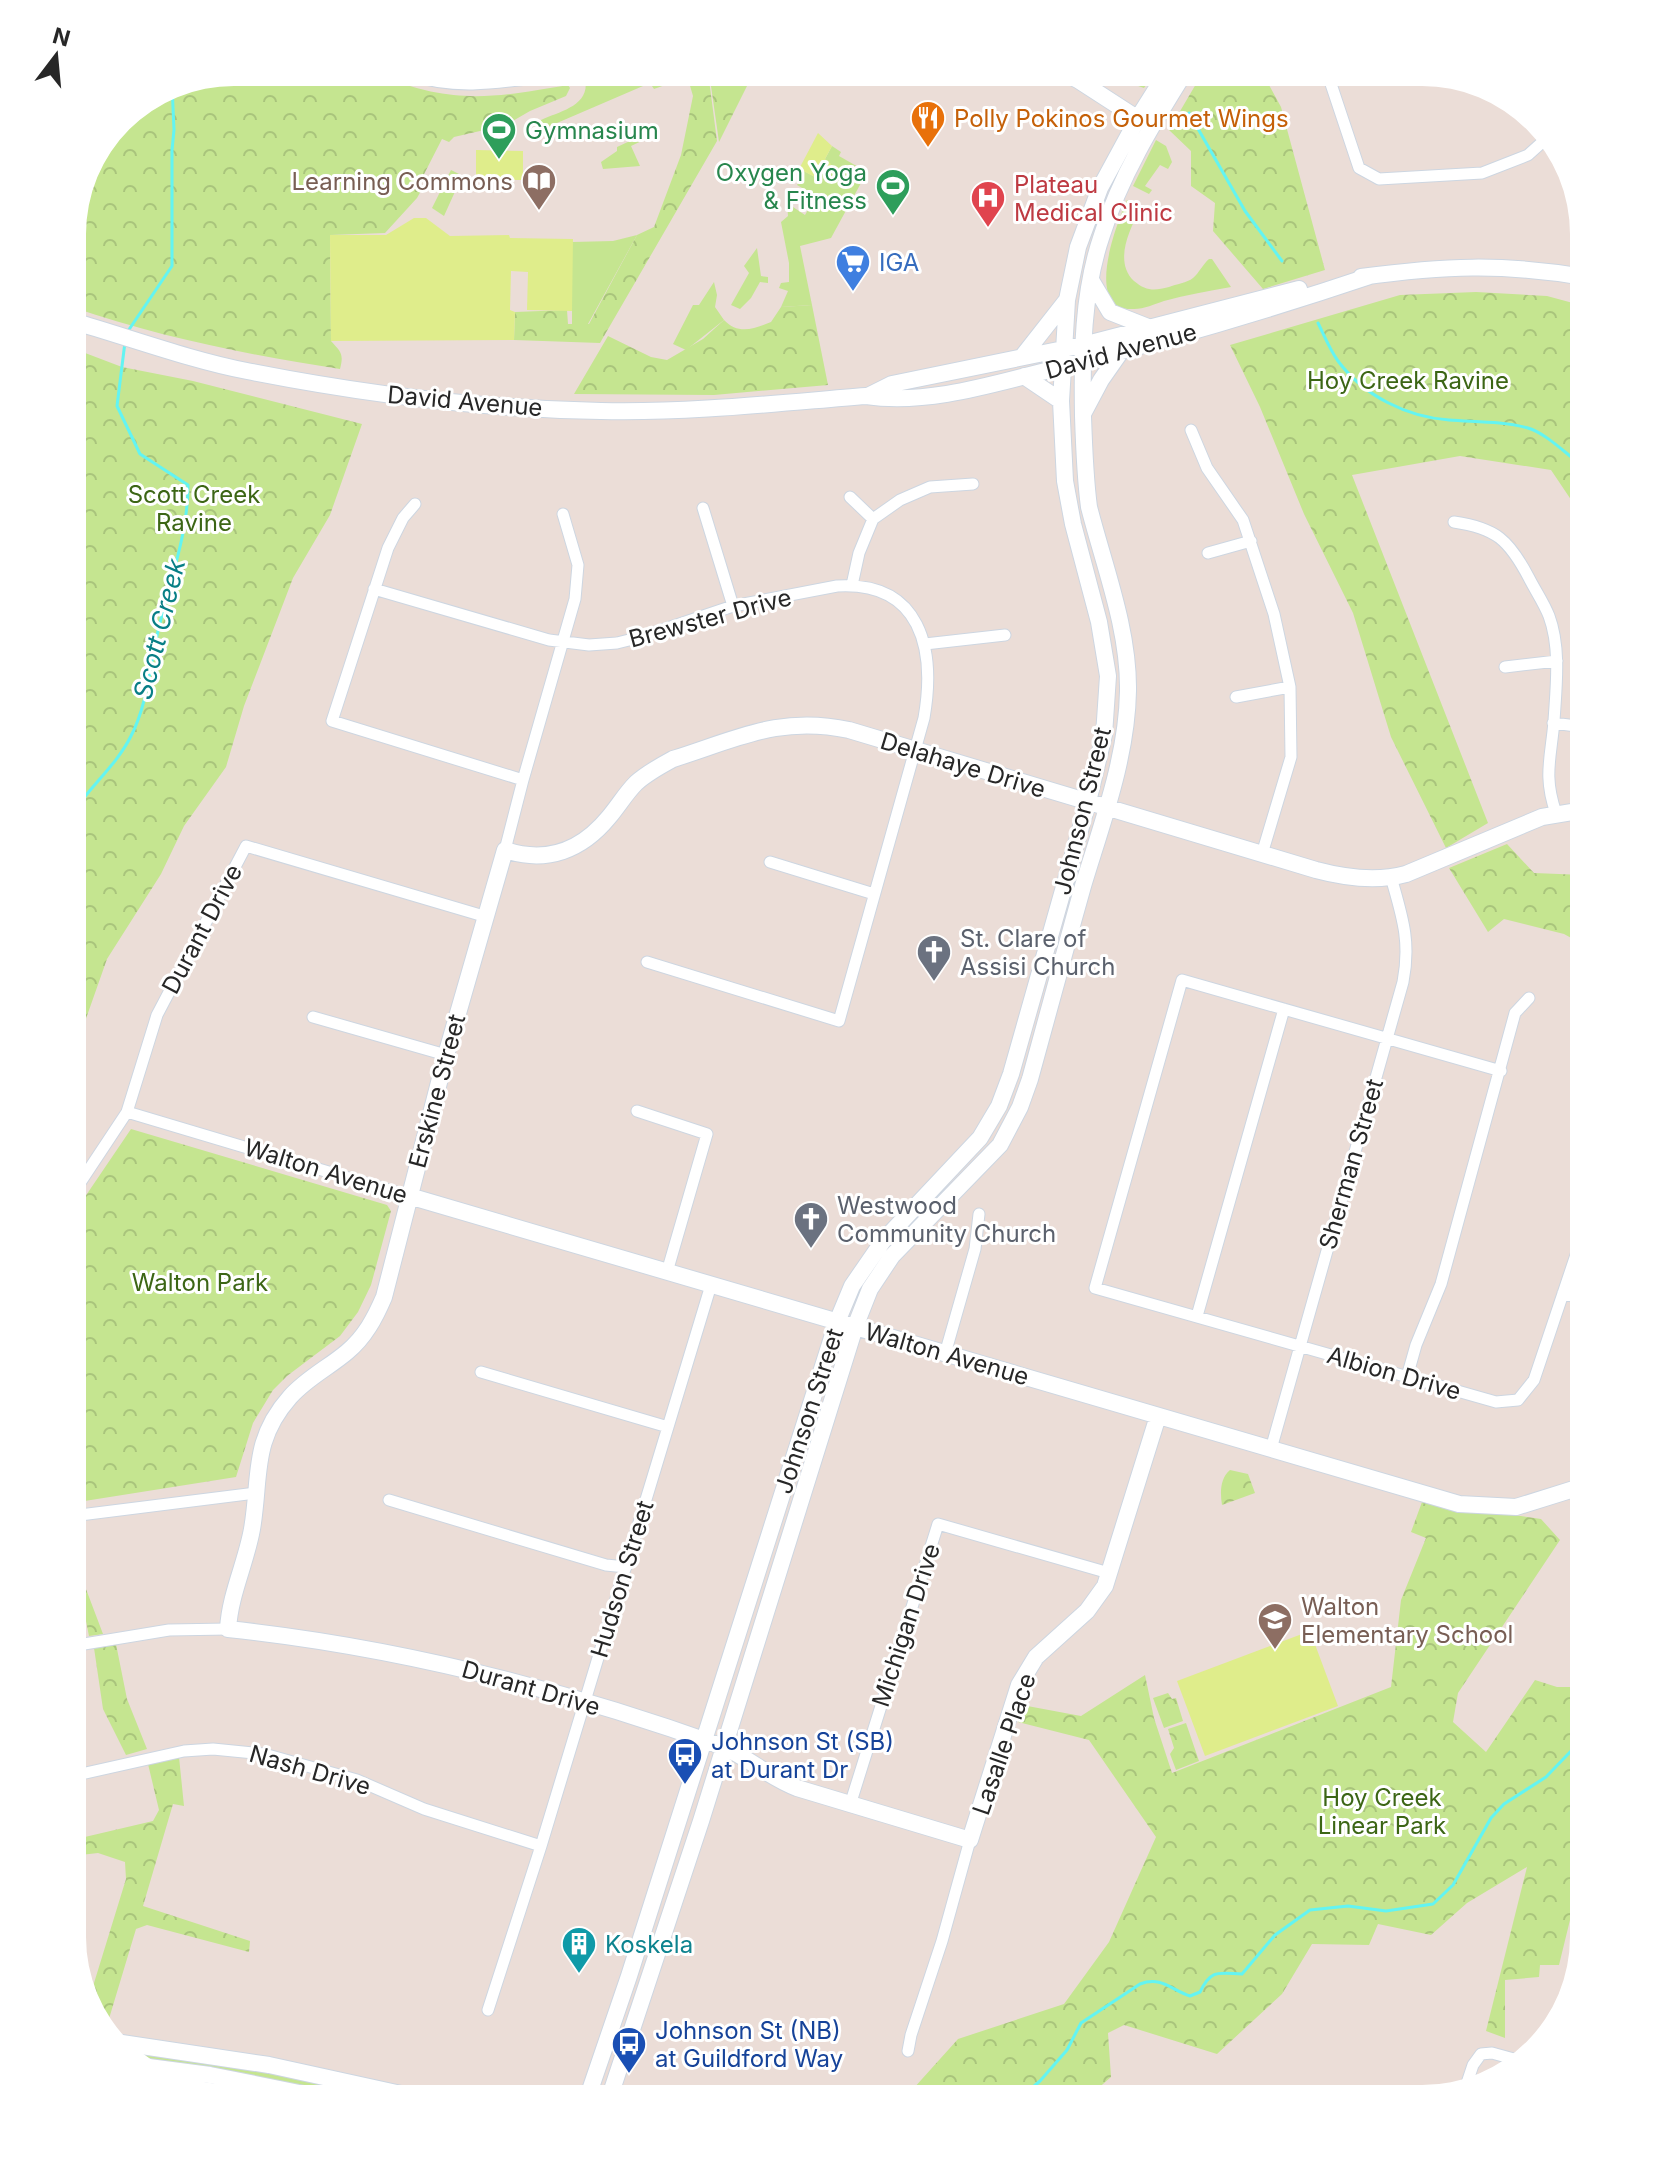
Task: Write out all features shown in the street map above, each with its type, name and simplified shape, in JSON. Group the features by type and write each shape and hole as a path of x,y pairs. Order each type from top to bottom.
{"main road":[{"path":"1087,86 1145,123"},
{"name":"Johnson Street","path":"614,2085 724,1747 855,1327 870,1289 892,1256 990,1157 1009,1131 1030,1079 1107,807 1125,722 1127,676 1119,623 1089,507 1085,475 1082,353 1091,280 1106,223 1161,86"},
{"name":"Johnson Street","path":"592,2085 705,1741 837,1322 852,1286 883,1241 980,1138 999,1106 1011,1074 1104,735 1108,676 1099,622 1068,500 1063,458 1061,401 1067,300 1078,247 1100,188 1174,86"},
{"name":"David Avenue","path":"86,325 243,371 351,390 443,402 600,411 744,406 866,396 893,400 953,392 1024,376 1063,358 1148,327 1324,282 1462,266 1531,269 1570,275"},
{"name":"David Avenue","path":"1082,353 1122,350 1195,332 1370,276"},
{"path":"1091,280 1110,312 1148,327"},
{"path":"1022,357 1067,300"},
{"path":"1083,414 1122,350"},
{"name":"David Avenue","path":"866,396 892,384 1022,357 1063,358"},
{"path":"1024,376 1061,401"},
{"name":"Delahaye Drive","path":"505,850 543,856 567,851 596,832 635,784 658,767 673,759 774,727 800,724 830,726 1343,877 1391,877 1556,813 1570,812"},
{"name":"Erskine Street","path":"228,1629 236,1582 252,1529 258,1458 279,1411 312,1376 347,1352 368,1329 377,1315 390,1279 446,1055 505,850"},
{"name":"Walton Avenue","path":"409,1196 1459,1504 1516,1507 1570,1491"},
{"name":"Lasalle Place","path":"970,1840 1019,1685 1036,1657 1073,1626 1097,1599 1109,1573 1158,1416"},
{"name":"Durant Drive","path":"228,1629 453,1664 724,1747 749,1759 782,1783 970,1840"},
{"path":"133,2044 227,2057 358,2085"},
{"path":"168,2070 260,2085"}],"street":[{"path":"1332,86 1359,168 1379,179 1482,173 1528,155 1539,145"},
{"path":"1191,430 1207,468 1240,514 1251,541 1274,614 1290,687 1291,757 1262,854"},
{"path":"852,585 859,553 873,519 900,500 930,487 973,484"},
{"path":"850,497 873,519"},
{"path":"415,504 403,518 388,548 332,721 523,780"},
{"path":"703,508 733,606"},
{"name":"Erskine Street","path":"505,850 575,599 578,565 563,514"},
{"path":"1454,522 1482,526 1499,536 1522,566 1550,617 1557,661 1547,775 1556,813"},
{"path":"1208,553 1251,541"},
{"name":"Brewster Drive","path":"374,589 562,643 589,645 617,643 733,606 852,585 893,597 915,620 925,644 928,696 916,751 839,1021 647,962"},
{"path":"925,644 1005,635"},
{"path":"1505,667 1557,661"},
{"path":"1236,697 1290,687"},
{"path":"1553,723 1570,725"},
{"name":"Durant Drive","path":"86,1174 127,1112 157,1015 246,846 487,917"},
{"path":"770,862 874,894"},
{"name":"Sherman Street","path":"1271,1449 1403,982 1407,954 1406,927 1391,877"},
{"name":"Albion Drive","path":"1284,1009 1182,980 1095,1288 1496,1402 1518,1400 1534,1380 1570,1272"},
{"path":"1407,1377 1416,1345 1441,1284 1515,1013 1529,998"},
{"path":"1197,1316 1284,1009 1501,1071"},
{"path":"313,1017 446,1055"},
{"path":"637,1111 707,1134 667,1272"},
{"name":"Walton Avenue","path":"127,1112 409,1196"},
{"path":"945,1354 975,1249 979,1214"},
{"name":"Hudson Street","path":"488,2010 585,1703 711,1285"},
{"path":"1563,1293 1570,1295"},
{"path":"481,1372 668,1427"},
{"path":"86,1514 256,1493"},
{"path":"389,1500 603,1564 626,1567"},
{"name":"Michigan Drive","path":"850,1805 938,1524 1109,1573"},
{"name":"Durant Drive","path":"86,1644 169,1630 228,1629"},
{"name":"Nash Drive","path":"86,1773 184,1751 213,1749 251,1752 357,1780 424,1809 541,1846"},
{"name":"Lasalle Place","path":"908,2051 970,1840"},
{"path":"1469,2077 1473,2063 1482,2054 1494,2053 1508,2057"}],"green space":[{"path":"225,86 409,86 451,95 473,96 562,86 570,88 566,96 506,125 454,137 449,142 442,139 419,184 422,189 417,198 385,233 330,235 331,341 341,354 340,369 204,344 86,311 86,225 97,178 111,152 137,123 160,106 187,94"},
{"path":"643,86 543,129 540,139 534,137 536,124 579,101 586,87"},
{"path":"690,86 710,86 717,141 600,343 514,340 515,312 567,310 568,324 589,324 637,235 654,227 681,155 693,96"},
{"path":"711,86 747,86 719,142"},
{"path":"1195,86 1270,86 1281,107 1325,270 1263,289 1213,231 1215,203 1191,186 1191,151 1169,130"},
{"path":"818,133 832,146 825,159 831,164 826,173 819,170 815,177 799,169"},
{"path":"645,134 648,138 631,146 640,166 603,169 601,162 617,151 617,147"},
{"path":"1156,140 1166,146 1172,162 1168,169 1160,165 1145,186 1152,190 1149,194 1133,186"},
{"path":"832,146 841,152 839,156 867,172 831,238 800,246 812,305 781,307 788,291 779,288 781,283 789,282 789,263 781,222 788,216 787,203 805,215 816,196 797,185 804,171 815,177 819,169 825,173 825,159"},
{"name":"Gymnasium","path":"476,150 523,151 523,180 476,180"},
{"path":"451,170 459,174 458,185 444,216 432,208"},
{"path":"1127,200 1138,205 1139,211 1124,256 1128,273 1134,281 1150,289 1169,287 1191,280 1212,259 1231,287 1142,308 1118,306 1110,296 1106,282 1107,264"},
{"path":"414,218 426,218 450,236 509,235 510,238 573,239 572,311 527,310 528,272 511,271 510,310 515,312 514,340 331,341 330,235 386,235"},
{"path":"637,235 588,324 572,324 572,242 613,241"},
{"path":"757,248 761,276 768,277 768,283 760,282 740,309 731,305 749,273 744,266"},
{"path":"714,282 717,295 715,307 724,320 686,350 673,344 693,305 699,305"},
{"name":"Hoy Creek Ravine","path":"1476,292 1547,296 1570,302 1570,498 1551,470 1460,456 1352,475 1488,823 1446,848 1391,737 1353,613 1304,514 1260,407 1230,345 1400,295"},
{"path":"812,305 828,385 714,395 574,394 608,336 651,357 667,360 703,339 724,320 735,328 752,328 771,322 781,307"},
{"name":"Scott Creek Ravine","path":"86,353 122,367 193,381 362,424 330,515 293,578 244,706 226,767 184,826 161,874 107,959 86,1019"},
{"path":"1507,844 1534,873 1570,874 1570,937 1504,919 1488,932 1449,868"},
{"name":"Walton Park","path":"131,1129 387,1205 391,1211 371,1285 358,1312 340,1336 273,1390 253,1423 236,1477 86,1501 86,1195"},
{"path":"1230,1470 1248,1474 1255,1493 1222,1505 1224,1477"},
{"name":"Hoy Creek Linear Park","path":"1422,1502 1541,1519 1560,1540 1458,1693 1453,1722 1486,1752 1535,1680 1557,1687 1570,1687 1570,1920 1559,1965 1540,1965 1539,1977 1505,1980 1505,2038 1486,2031 1527,1867 1467,1903 1431,1935 1378,1924 1369,1945 1312,1944 1282,1994 1217,2054 1124,2025 1108,2033 1111,2077 1102,2085 917,2085 958,2039 1064,2004 1109,1942 1156,1837 1089,1740 1018,1722 1022,1705 1081,1716 1145,1675 1154,1718 1172,1773 1391,1687 1401,1600 1426,1538 1411,1532"},
{"path":"86,1589 103,1634 89,1636 86,1621"},
{"path":"1310,1631 1338,1706 1205,1756 1177,1681"},
{"path":"116,1644 127,1699 147,1749 126,1755 103,1709 94,1648"},
{"path":"1168,1693 1172,1699 1176,1698 1183,1721 1164,1728 1153,1698"},
{"path":"1186,1723 1199,1761 1176,1770 1170,1754 1174,1748 1168,1729"},
{"path":"179,1757 184,1806 173,1804 143,1906 250,1941 249,1952 147,1925 136,1929 110,2017 94,1983 126,1879 125,1862 98,1853 86,1854 86,1837 153,1821 159,1810 148,1764"},
{"path":"142,2052 231,2065 323,2085 295,2085 221,2069 151,2059"}],"waterway":[{"name":"Scott Creek","path":"128,331 172,266 173,100"},
{"path":"1189,113 1245,211 1282,261"},
{"path":"1318,323 1335,357 1349,373 1360,385 1388,402 1433,418 1528,428 1570,456"},
{"name":"Scott Creek","path":"86,795 118,757 137,723 182,538 187,503 188,485 140,454 117,406 125,342"},
{"path":"1035,2085 1067,2050 1081,2023 1140,1984 1160,1983 1190,1996 1200,1992 1208,1979 1216,1974 1242,1974 1275,1935 1310,1910 1348,1906 1386,1911 1433,1904 1453,1885 1491,1818 1504,1804 1546,1777 1570,1752"}],"place":[{"name":"Polly Pokinos Gourmet Wings","path":"928,149"},
{"name":"Gymnasium","path":"499,161"},
{"name":"Learning Commons","path":"539,212"},
{"name":"Oxygen Yoga & Fitness","path":"893,217"},
{"name":"Plateau Medical Clinic","path":"988,229"},
{"name":"IGA","path":"853,293"},
{"name":"St. Clare of Assisi Church","path":"934,983"},
{"name":"Westwood Community Church","path":"811,1250"},
{"name":"Walton Elementary School","path":"1275,1651"},
{"name":"Johnson St (SB) at Durant Dr","path":"685,1786"},
{"name":"Koskela","path":"579,1975"},
{"name":"Johnson St (NB) at Guildford Way","path":"629,2075"}]}
